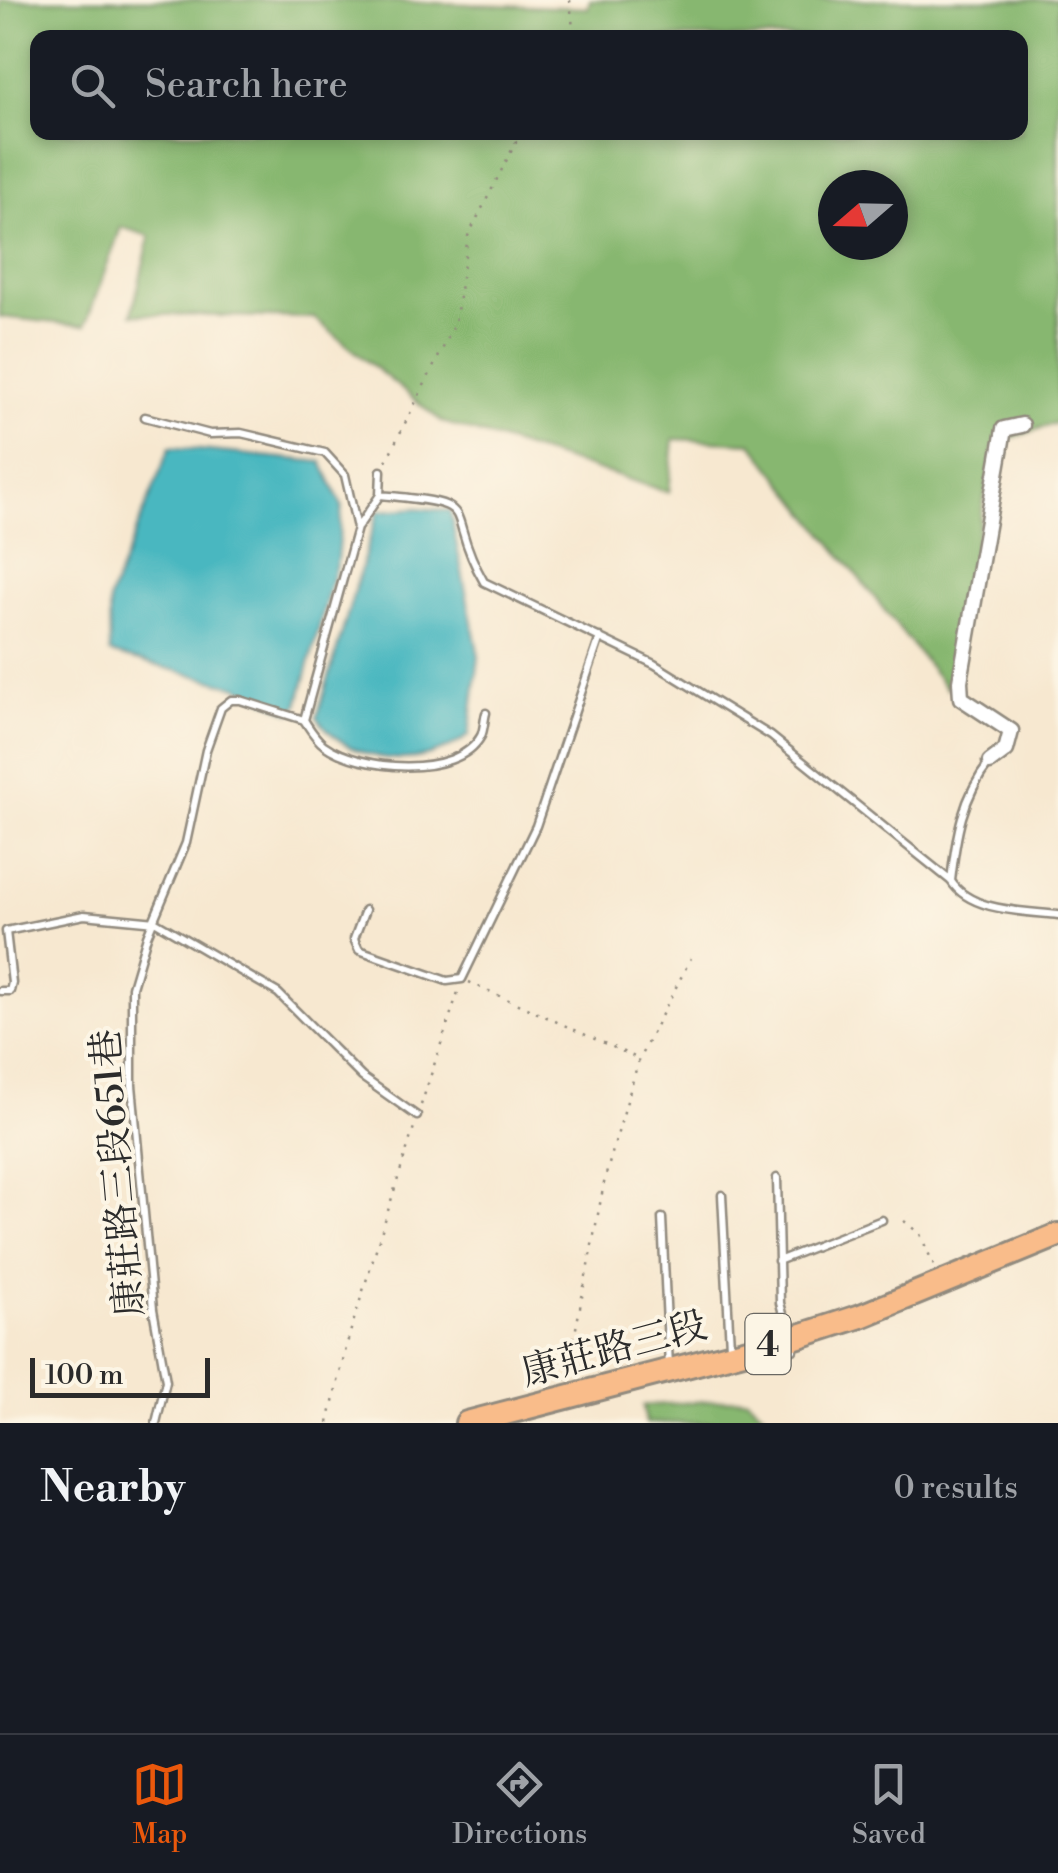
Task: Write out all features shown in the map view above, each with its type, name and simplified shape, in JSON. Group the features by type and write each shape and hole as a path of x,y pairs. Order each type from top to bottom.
{"main road":[{"name":"康莊路三段","path":"467,1423 669,1368 792,1344 1058,1235"},
{"name":"康莊路三段","path":"518,1423 898,1316 1058,1248"}],"street":[{"path":"990,762 1006,750 1011,731 961,698 960,681 1004,429 1022,425"}],"lane":[{"path":"145,417 325,453 346,475 358,528"},
{"path":"381,470 380,495 358,528 304,720 325,746 343,754 434,767 466,753 481,736 486,713"},
{"path":"380,495 442,500 459,513 484,582 600,637 772,736 951,880 959,893 1000,908 1058,915"},
{"path":"365,910 354,939 359,950 447,981 462,979 536,826 600,637"},
{"name":"康莊路三段651巷","path":"156,1423 166,1381 153,1309 130,1033 132,988 147,936 186,843 206,750 222,708 231,700 240,700 304,720"},
{"path":"951,880 962,812 971,785 990,762"},
{"path":"0,991 10,991 12,983 3,932 84,915 156,922 278,993 362,1077 417,1116"},
{"path":"777,1178 780,1302 792,1344"},
{"path":"722,1195 730,1354"},
{"path":"662,1218 669,1368"},
{"path":"778,1262 882,1220"}],"path":[{"path":"570,0 573,30"},
{"path":"381,470 455,324 468,236 517,140"},
{"path":"562,1398 580,1328 605,1178 640,1059 691,958"},
{"path":"328,1423 349,1336 462,979 640,1059"},
{"path":"904,1221 920,1234 942,1284"}],"green space":[{"path":"0,0 341,0 588,8 590,0 1058,0 1058,422 995,444 947,689 752,443 674,439 669,492 442,422 314,318 132,314 150,236 121,227 85,326 0,317"},
{"path":"747,1398 774,1423 646,1423 643,1406"}],"water":[{"path":"170,447 322,462 342,506 337,561 298,705 291,713 238,687 110,653 109,599"},
{"path":"378,511 450,511 479,657 469,735 430,755 388,758 348,746 317,717"}]}
